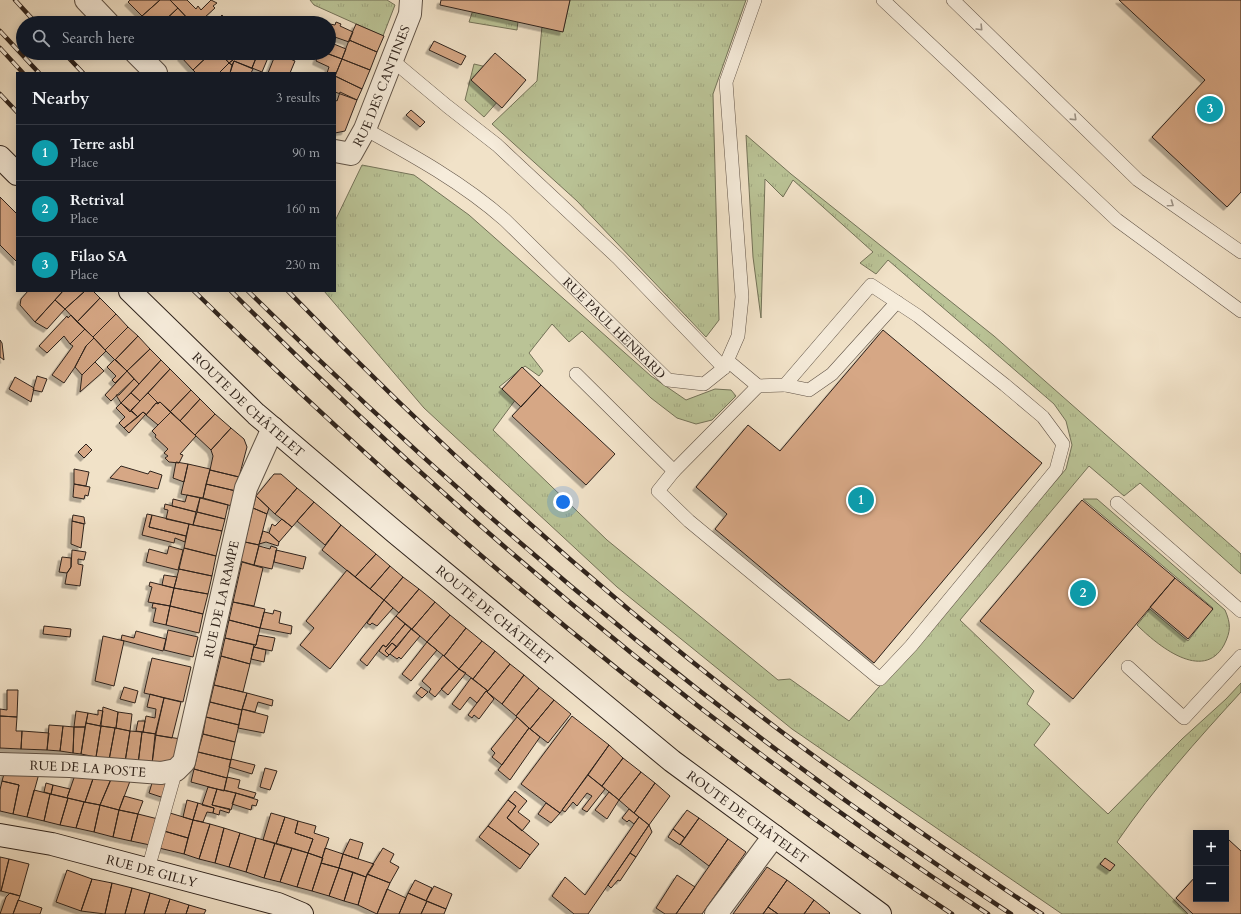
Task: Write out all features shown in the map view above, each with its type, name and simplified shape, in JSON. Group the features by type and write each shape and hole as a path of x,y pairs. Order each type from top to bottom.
{"main road":[{"path":"86,0 101,16"},
{"name":"RUE DES CANTINES","path":"336,151 351,154 364,129 410,14 411,0"},
{"path":"143,60 155,72"},
{"name":"ROUTE DE CHÂTELET","path":"131,292 273,428 396,533 672,761 880,914"},
{"name":"RUE DE LA RAMPE","path":"176,770 184,762 246,488 273,428"},
{"name":"RUE DE LA POSTE","path":"0,764 70,766 161,773 176,770"},
{"name":"RUE DE GILLY","path":"0,835 52,844 278,904 302,914"},
{"path":"716,914 774,836"}],"lane":[{"name":"RUE PAUL HENRARD","path":"364,129 421,160 483,200 668,380 704,384 726,365 738,336 742,297 726,82 756,0"},
{"path":"882,0 1117,220 1241,311"},
{"path":"953,0 1138,180 1241,252"},
{"path":"392,60 497,145 618,258 726,365 758,386 785,385 809,390 832,374 897,302"},
{"path":"758,386 674,471 658,491 689,521 880,679 916,640 1056,470 1063,444 1043,417 937,331 871,285 785,385"},
{"path":"576,374 674,471"},
{"path":"1117,504 1241,611"},
{"path":"1128,667 1184,718 1241,656"},
{"path":"148,870 176,770"}],"green space":[{"path":"310,0 387,0 395,5 383,36 314,5"},
{"path":"570,0 746,0 713,94 719,320 706,337 577,201 492,124 537,81 542,26 563,31"},
{"path":"473,10 518,21 517,30 469,22"},
{"path":"474,64 521,75 484,117 465,100"},
{"path":"746,135 791,174 994,336 1241,554 1241,574 1140,483 1124,496 1089,466 960,620 1034,691 1027,704 1050,724 1034,745 1108,814 1182,739 1226,699 1241,683 1241,692 1161,783 1117,842 1188,914 1062,914 792,729 617,587 424,408 325,292 336,292 336,219 362,165 414,175 469,215 651,376 686,400 715,389 731,390 736,396 712,420 696,424 677,418 651,398 582,331 569,342 552,324 529,353 543,371 539,376 525,366 499,387 516,399 493,430 607,540 778,680 790,679 849,721 923,637 1066,469 1072,445 1066,421 1054,404 888,260 876,274 860,263 873,252 793,180 783,197 765,179 761,318 753,257"},
{"path":"1083,499 1097,499 1225,610 1229,624 1228,636 1224,645 1215,656 1204,661 1193,661 1180,657 1156,642 1137,625 1150,609 1188,641 1213,608"}],"building":[{"path":"130,0 160,0 142,16 128,2"},
{"path":"160,0 170,0 178,8 169,16 142,16"},
{"path":"170,0 187,0 196,9 198,6 201,10 211,0 217,3 213,6 215,8 206,16 185,16"},
{"path":"441,0 570,0 563,32 440,5"},
{"path":"1119,0 1241,0 1241,192 1227,207 1152,137 1205,80"},
{"path":"178,8 185,16 169,16"},
{"path":"336,22 341,24 340,26 353,32 349,42 336,37"},
{"path":"356,24 384,36 377,52 349,40"},
{"path":"349,40 377,52 370,70 342,59"},
{"path":"434,41 466,56 461,65 429,50"},
{"path":"336,45 346,49 342,59 336,57"},
{"path":"495,53 526,80 502,108 471,80"},
{"path":"336,57 342,59 336,74 336,72 327,72 329,67 316,61 336,60"},
{"path":"342,59 370,70 362,89 336,76"},
{"path":"184,60 204,60 193,70"},
{"path":"204,60 226,60 229,63 220,72 195,72 193,70"},
{"path":"233,60 255,60 252,68 234,61 232,65 229,63"},
{"path":"255,60 267,60 262,72 252,68"},
{"path":"273,60 295,61 290,72 268,72"},
{"path":"234,61 253,69 252,72 230,72"},
{"path":"229,63 232,65 230,72 220,72"},
{"path":"336,76 362,89 357,100 336,92"},
{"path":"340,92 357,100 345,131 336,133 336,100"},
{"path":"411,110 425,122 420,127 406,115"},
{"path":"0,197 16,213 16,261 0,245"},
{"path":"27,292 62,292 35,322 20,305 21,299"},
{"path":"62,292 84,292 65,309 55,300"},
{"path":"84,292 94,292 100,298 77,322 65,309"},
{"path":"100,298 116,314 93,337 77,322"},
{"path":"55,300 65,309 47,329 35,322"},
{"path":"116,314 128,327 105,350 93,337"},
{"path":"71,315 85,329 70,344 64,336 47,353 39,346 67,316 68,318"},
{"path":"128,327 138,336 115,360 105,350"},
{"path":"85,329 94,338 86,346 75,367 64,383 52,375 73,346 70,344"},
{"path":"883,330 1042,463 874,663 715,529 727,514 696,487 748,425 780,451"},
{"path":"138,336 150,349 127,371 115,360"},
{"path":"94,338 106,351 82,375 75,367 86,346"},
{"path":"0,340 2,343 4,360 0,357"},
{"path":"150,349 161,360 139,384 127,371"},
{"path":"115,359 127,371 115,383 112,380 116,376 107,367"},
{"path":"161,360 170,369 140,401 131,393"},
{"path":"95,362 104,371 80,392 82,375"},
{"path":"522,367 541,385 521,407 502,389"},
{"path":"170,369 191,390 170,412 148,393"},
{"path":"127,371 134,379 111,401 105,395"},
{"path":"37,376 47,379 42,392 33,390"},
{"path":"15,377 34,388 31,402 9,389"},
{"path":"134,379 139,384 121,403 116,395 119,395"},
{"path":"541,385 615,454 586,485 512,416"},
{"path":"191,390 200,399 180,421 170,412"},
{"path":"131,393 140,401 130,412 121,403"},
{"path":"148,393 158,403 156,403 146,415 143,412 138,417 131,410"},
{"path":"200,399 215,414 195,435 180,421"},
{"path":"160,402 171,412 158,425 146,415 156,403 158,404"},
{"path":"121,403 138,417 124,428 119,423 125,417 116,408"},
{"path":"143,412 146,414 129,433 124,428"},
{"path":"171,412 196,436 180,454 183,455 179,463 169,462 165,458 168,456 164,453 168,449 155,437 156,435 152,431"},
{"path":"215,414 231,428 211,450 195,435"},
{"path":"231,428 244,439 247,447 239,477 210,470 213,456 211,450"},
{"path":"86,444 92,450 84,458 78,452"},
{"path":"176,462 188,464 184,482 173,478"},
{"path":"188,464 210,469 203,498 181,494"},
{"path":"121,466 148,474 150,471 162,475 158,489 110,478"},
{"path":"74,469 89,472 86,486 74,484"},
{"path":"210,470 239,477 236,491 206,484"},
{"path":"274,474 281,474 297,488 275,514 256,496"},
{"path":"74,484 90,487 88,496 85,495 84,499 73,497"},
{"path":"206,484 236,491 232,506 203,498"},
{"path":"297,488 314,502 292,527 275,514"},
{"path":"187,495 200,498 196,512 172,506 173,499 185,502"},
{"path":"256,496 269,508 267,514 253,508"},
{"path":"200,498 228,505 225,519 197,512"},
{"path":"1082,500 1175,578 1073,699 980,621"},
{"path":"314,502 341,525 325,545 297,521"},
{"path":"165,504 196,512 193,525 166,519 168,510 164,509"},
{"path":"253,508 267,514 259,545 245,542"},
{"path":"197,512 225,519 222,531 193,525"},
{"path":"147,514 152,515 149,527 186,536 185,542 175,538 174,543 142,535"},
{"path":"73,515 84,517 85,524 72,521"},
{"path":"152,515 189,524 186,536 149,527"},
{"path":"282,519 292,527 279,542 269,533 272,524 275,526"},
{"path":"72,521 84,524 81,548 71,544"},
{"path":"189,524 222,531 216,556 184,548"},
{"path":"341,525 376,554 355,577 322,550"},
{"path":"263,531 269,533 279,542 278,546 266,542 259,544"},
{"path":"245,542 259,545 254,565 240,561"},
{"path":"169,546 183,550 178,570 146,562 149,549 167,554"},
{"path":"259,546 270,549 271,546 277,548 272,569 254,565"},
{"path":"184,548 216,556 212,576 179,569"},
{"path":"72,550 86,552 84,560 78,559 78,564 83,565 80,586 65,584 67,573 71,567"},
{"path":"276,550 306,557 303,569 274,562"},
{"path":"376,554 390,566 370,589 355,577"},
{"path":"62,557 71,558 71,567 67,573 59,572"},
{"path":"242,562 263,568 254,606 233,602"},
{"path":"390,566 403,577 384,600 370,589"},
{"path":"179,569 212,576 208,594 174,588"},
{"path":"347,570 384,600 330,669 300,645 314,628 306,621"},
{"path":"164,575 177,577 174,588 162,585"},
{"path":"403,577 419,589 399,613 384,600"},
{"path":"1175,578 1213,609 1188,639 1150,607"},
{"path":"150,582 174,588 170,606 148,602 152,587 149,586"},
{"path":"174,588 208,594 203,614 170,606"},
{"path":"419,589 435,602 412,629 396,616"},
{"path":"384,600 393,608 377,626 372,623 370,625 367,623"},
{"path":"233,602 265,609 260,628 229,620"},
{"path":"435,602 450,615 427,642 412,629"},
{"path":"153,603 170,606 166,625 153,622 156,608 152,608"},
{"path":"170,606 203,614 199,633 166,625"},
{"path":"274,610 281,612 279,623 292,626 291,634 260,628 264,612 273,614"},
{"path":"450,615 466,628 444,656 427,642"},
{"path":"396,616 405,624 386,647 383,645 367,666 360,660"},
{"path":"229,620 260,628 256,645 225,638"},
{"path":"405,624 411,629 397,647 392,643 385,651 389,655 387,657 379,651 383,645 386,647"},
{"path":"44,626 71,629 70,637 43,634"},
{"path":"466,628 482,641 459,669 444,656"},
{"path":"411,629 420,636 401,659 399,657 397,659 390,654"},
{"path":"168,630 198,637 193,657 164,650"},
{"path":"136,631 166,639 163,651 121,640 122,635 134,638"},
{"path":"258,635 275,638 272,651 254,647 256,645"},
{"path":"103,636 124,641 114,686 95,681"},
{"path":"225,638 254,645 250,664 221,656"},
{"path":"482,641 495,651 473,679 459,669"},
{"path":"427,642 437,650 411,681 402,674"},
{"path":"392,643 397,647 389,655 385,651"},
{"path":"254,647 266,650 264,662 251,659"},
{"path":"495,651 510,664 488,691 473,679"},
{"path":"443,655 459,669 435,697 429,692 431,689 422,681"},
{"path":"221,656 250,664 243,692 214,685"},
{"path":"152,658 191,667 183,702 144,693"},
{"path":"510,664 524,675 502,704 487,692"},
{"path":"459,669 466,673 448,695 441,689"},
{"path":"524,675 539,688 516,716 502,704"},
{"path":"471,678 488,691 486,691 477,703 470,697 460,710 452,704"},
{"path":"214,685 247,693 242,710 210,702"},
{"path":"124,687 138,691 135,703 120,699"},
{"path":"421,687 428,692 422,698 416,693"},
{"path":"539,688 554,700 530,729 516,716"},
{"path":"7,690 18,690 17,717 0,716 0,709 7,710"},
{"path":"486,691 494,699 479,719 474,715 472,718 468,715"},
{"path":"247,693 273,700 272,706 258,702 255,712 242,709"},
{"path":"150,694 164,698 156,734 143,732 146,716 155,718 156,709 147,707"},
{"path":"164,698 181,702 172,738 155,735"},
{"path":"554,700 571,714 548,743 530,729"},
{"path":"210,702 242,710 239,725 206,717"},
{"path":"103,707 118,712 116,728 101,726"},
{"path":"242,709 268,716 264,733 238,728"},
{"path":"98,710 103,711 100,726 86,723 88,713 98,715"},
{"path":"76,711 88,713 85,727 74,727"},
{"path":"118,712 132,714 130,731 116,728"},
{"path":"0,716 17,717 16,731 22,731 21,749 0,748"},
{"path":"572,716 609,745 560,813 521,784"},
{"path":"206,717 239,725 235,742 203,734"},
{"path":"517,717 529,728 502,765 492,757 495,753 491,749"},
{"path":"138,721 145,721 143,732 136,731"},
{"path":"86,723 101,726 96,757 81,754"},
{"path":"49,725 63,726 60,751 47,750"},
{"path":"63,726 74,727 73,753 60,751"},
{"path":"101,726 115,728 109,760 96,757"},
{"path":"74,727 85,727 81,754 73,753"},
{"path":"115,728 130,731 125,762 109,760"},
{"path":"529,728 540,737 510,780 498,770"},
{"path":"22,731 49,733 47,750 21,749"},
{"path":"130,731 142,732 138,764 125,762"},
{"path":"142,732 156,734 152,764 138,764"},
{"path":"203,734 235,742 231,760 198,752"},
{"path":"155,735 181,739 175,763 152,764"},
{"path":"609,745 623,758 602,786 588,775"},
{"path":"198,752 231,760 227,778 194,769"},
{"path":"623,758 641,772 619,800 602,786"},
{"path":"231,759 255,765 252,774 229,767"},
{"path":"6,767 40,770 27,817 13,814 19,785 2,781"},
{"path":"265,768 277,771 270,790 260,787"},
{"path":"194,769 227,778 224,791 191,782"},
{"path":"76,772 95,773 85,802 67,798"},
{"path":"641,772 655,783 634,813 619,800"},
{"path":"95,773 113,774 100,805 85,802"},
{"path":"113,775 132,776 119,810 100,805"},
{"path":"588,775 605,789 587,812 582,809 592,796 587,793 577,806 573,802 565,812 562,810"},
{"path":"170,777 164,798 149,793 152,783"},
{"path":"227,777 240,780 238,788 256,793 254,798 224,790"},
{"path":"2,781 19,785 13,814 0,811 0,790"},
{"path":"46,783 53,785 51,794 44,792"},
{"path":"655,783 670,796 649,825 634,813"},
{"path":"53,785 70,789 67,798 51,794"},
{"path":"208,787 217,789 212,805 230,809 229,813 220,810 219,815 213,813 214,808 202,805"},
{"path":"217,789 236,793 231,810 212,805"},
{"path":"34,790 50,794 44,821 27,817"},
{"path":"515,791 527,801 518,812 530,821 522,831 507,818 516,806 508,800"},
{"path":"609,792 619,800 607,819 595,810"},
{"path":"236,793 258,800 256,806 252,805 251,810 232,804"},
{"path":"50,794 68,798 60,825 44,821"},
{"path":"124,796 143,801 138,814 119,810"},
{"path":"68,798 84,802 76,828 60,825"},
{"path":"187,800 198,803 193,820 183,817"},
{"path":"508,800 516,806 507,818 539,844 530,855 488,826"},
{"path":"84,802 100,805 94,832 76,828"},
{"path":"198,803 214,808 213,813 207,812 203,822 193,820"},
{"path":"546,803 560,813 551,823 538,814"},
{"path":"100,805 119,810 113,837 94,832"},
{"path":"629,809 639,817 634,824 629,820 627,822 622,818"},
{"path":"119,810 138,814 131,841 113,837"},
{"path":"687,810 699,818 685,838 673,829"},
{"path":"170,813 193,820 188,838 164,831"},
{"path":"271,813 285,817 276,844 263,840"},
{"path":"138,814 158,819 150,845 131,841"},
{"path":"285,817 298,821 295,833 313,839 308,853 276,844"},
{"path":"639,817 649,825 588,914 574,914 552,896 565,877 585,895"},
{"path":"699,818 728,839 709,866 680,844"},
{"path":"193,820 210,824 199,859 184,854"},
{"path":"298,821 316,826 314,833 329,838 322,858 308,853 313,839 295,833"},
{"path":"210,824 224,828 215,863 199,859"},
{"path":"649,825 652,832 636,857 630,853"},
{"path":"488,826 530,855 520,869 479,837"},
{"path":"224,828 240,833 229,867 215,863"},
{"path":"673,829 685,838 680,845 668,837"},
{"path":"164,831 188,838 184,854 159,848"},
{"path":"240,833 256,838 246,872 229,867"},
{"path":"256,838 275,843 264,878 246,872"},
{"path":"350,839 363,843 358,859 343,854"},
{"path":"728,839 746,852 702,914 676,914"},
{"path":"1229,840 1241,851 1241,914 1193,914 1176,898 1193,879 1193,902 1229,902"},
{"path":"275,843 292,848 280,882 264,878"},
{"path":"292,848 308,853 297,887 280,882"},
{"path":"325,848 343,854 339,868 321,863"},
{"path":"383,848 394,854 390,862 399,867 390,883 367,874"},
{"path":"308,853 323,858 312,891 297,887"},
{"path":"630,853 636,857 620,881 618,880 611,888 608,885"},
{"path":"343,854 374,864 366,877 339,868"},
{"path":"0,857 9,859 1,891 0,891"},
{"path":"1105,858 1115,865 1110,871 1100,864"},
{"path":"9,859 29,864 20,896 1,891"},
{"path":"321,863 339,868 329,896 312,891"},
{"path":"767,867 787,880 763,914 733,914"},
{"path":"339,868 353,872 344,901 329,896"},
{"path":"67,870 92,879 81,911 56,902"},
{"path":"353,872 366,877 358,905 344,901"},
{"path":"367,874 390,883 377,914 358,905"},
{"path":"677,875 695,887 676,914 665,914 656,908"},
{"path":"92,879 112,883 105,914 81,911"},
{"path":"415,880 432,888 426,901 408,893"},
{"path":"787,880 814,900 804,914 778,914 768,907"},
{"path":"112,883 132,888 125,914 105,914"},
{"path":"434,886 452,894 446,909 426,901"},
{"path":"132,888 150,893 144,914 125,914"},
{"path":"387,889 406,898 399,914 377,914"},
{"path":"10,893 20,896 13,914 0,914 6,897"},
{"path":"150,893 170,899 165,914 144,914"},
{"path":"408,893 427,901 421,914 399,914"},
{"path":"170,899 189,905 186,914 165,914"},
{"path":"18,900 42,908 40,914 13,914"},
{"path":"814,900 830,913 804,914"},
{"path":"427,901 446,909 444,914 421,914"},
{"path":"189,905 206,910 204,914 186,914"},
{"path":"768,907 778,914 763,914"}],"railway":[{"path":"15,0 30,16"},
{"path":"0,31 16,48"},
{"path":"0,48 22,72"},
{"path":"27,60 38,72"},
{"path":"71,60 82,72"},
{"path":"0,94 16,111"},
{"path":"195,292 372,460 464,541 558,620 654,698 751,772 851,845 952,914"},
{"path":"232,292 408,461 500,543 593,622 689,699 787,773 886,845 988,914"},
{"path":"249,292 337,377 427,460 519,542 613,622 710,699 808,773 908,845 1011,914"},
{"path":"289,292 398,401 511,507 628,609 687,658 856,787 930,839 1042,914"}],"place":[{"name":"Filao SA","path":"1210,109"},
{"name":"Terre asbl","path":"861,500"},
{"name":"Retrival","path":"1083,593"}]}
